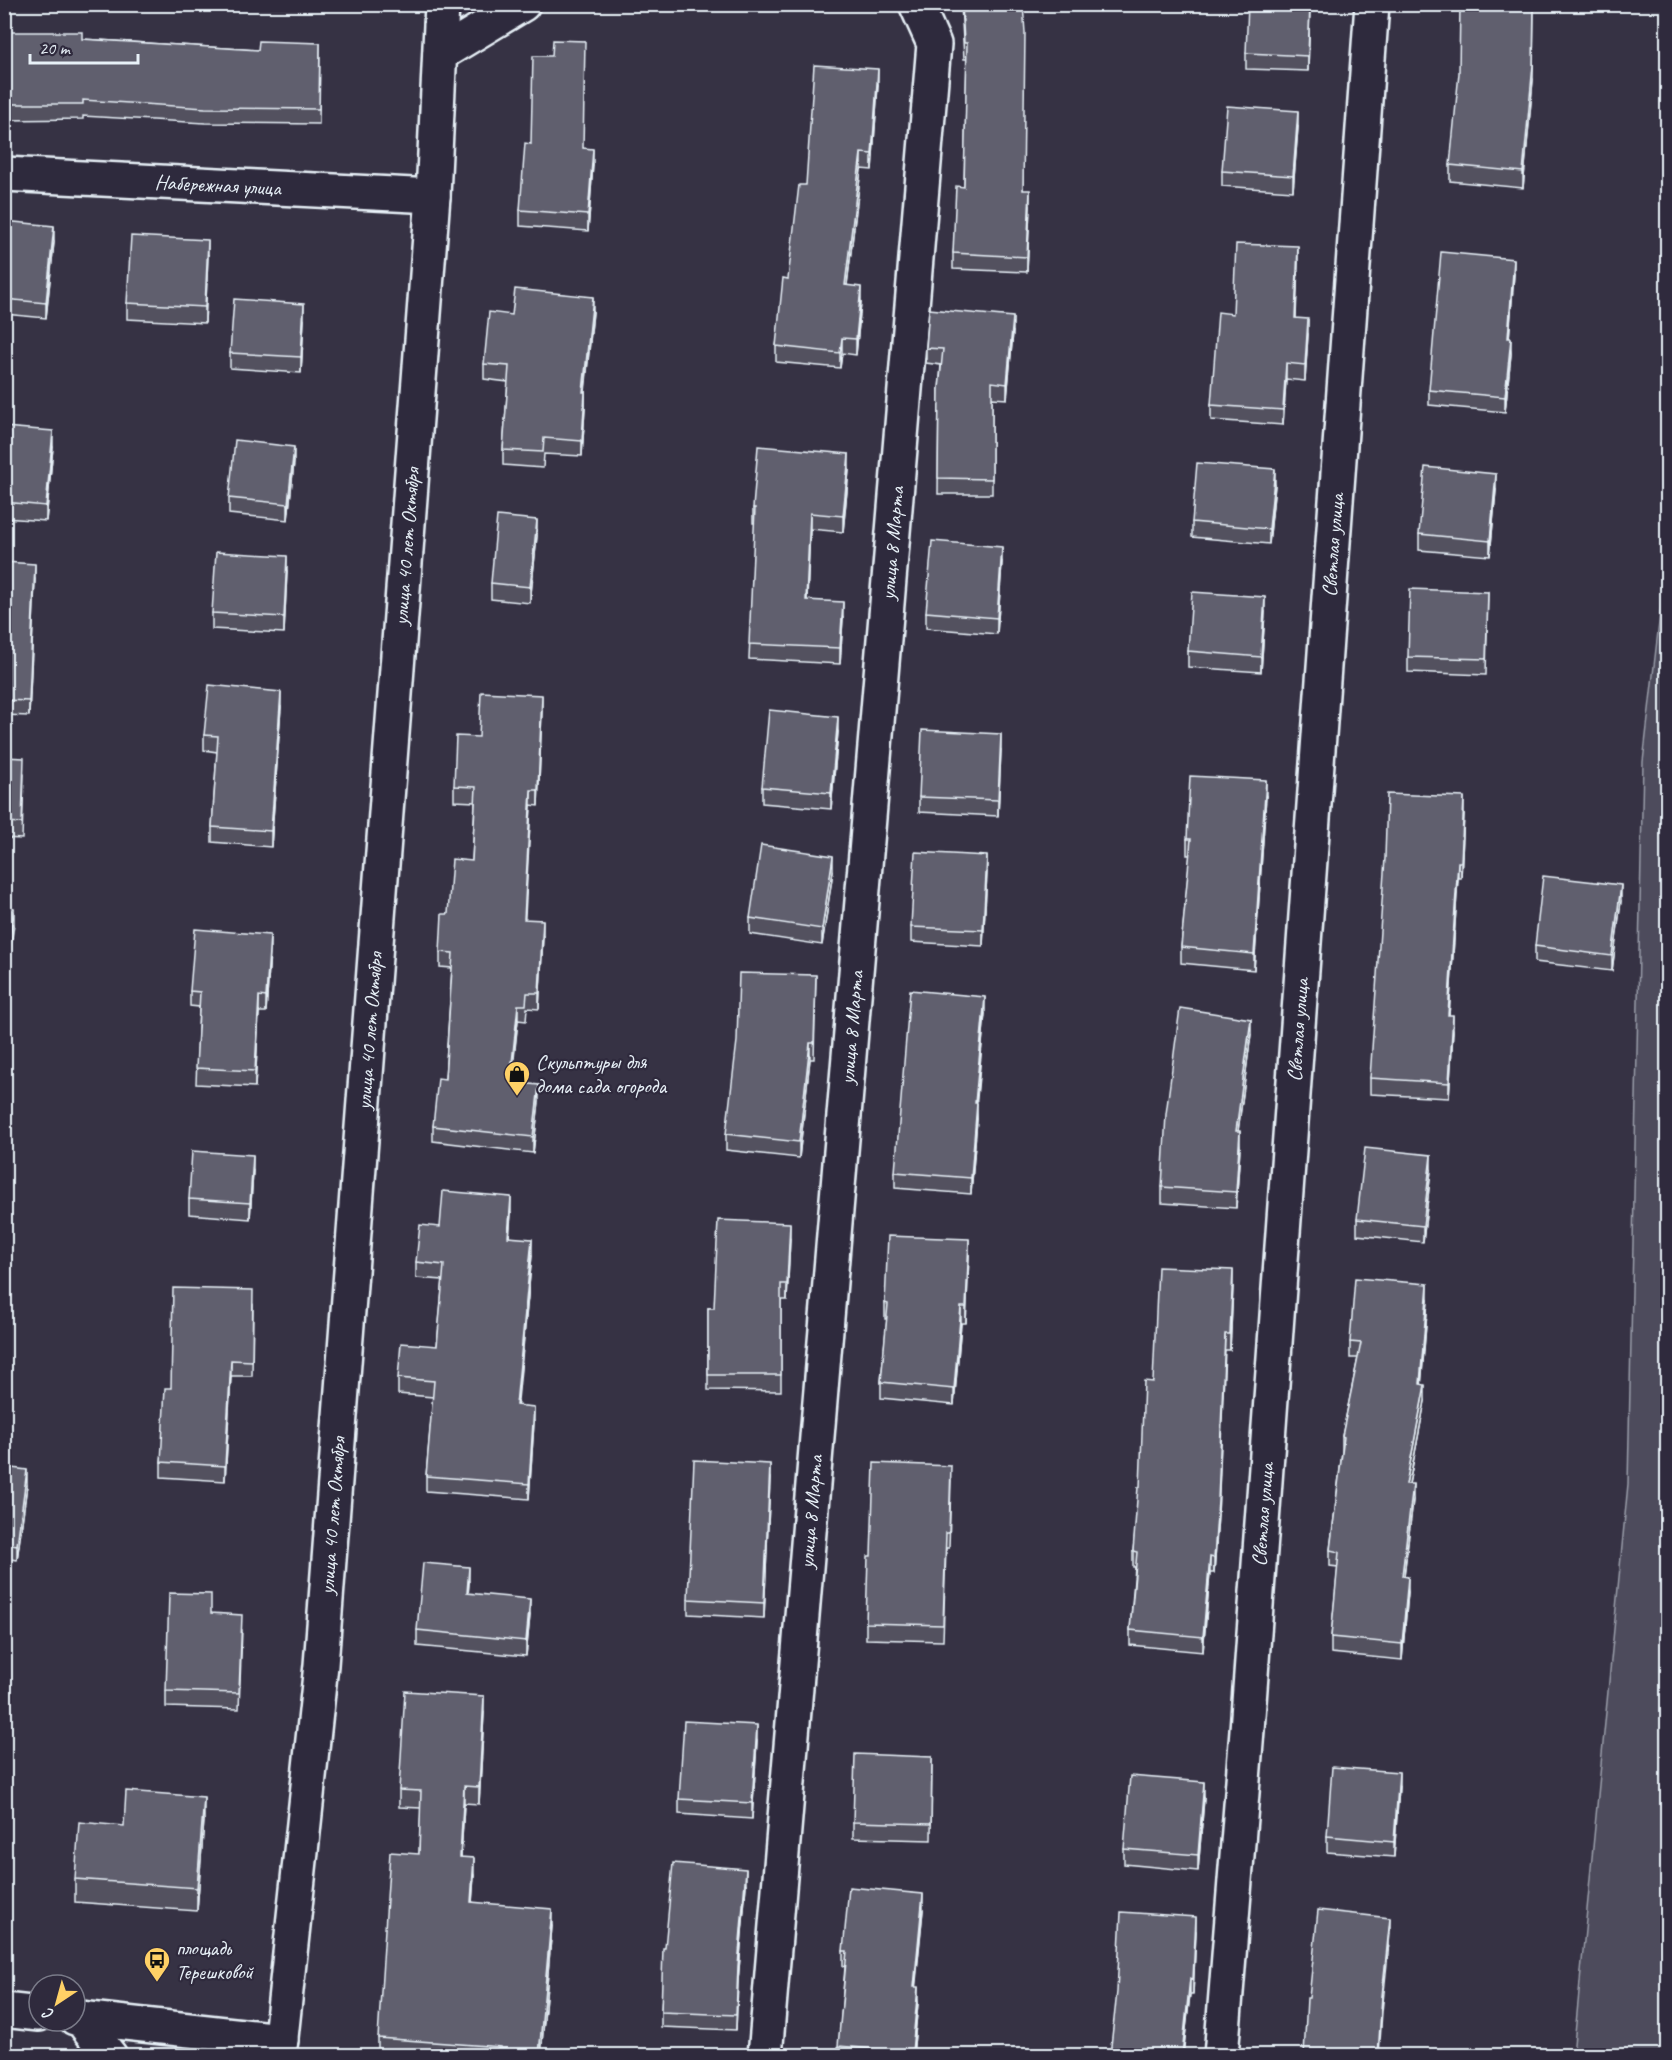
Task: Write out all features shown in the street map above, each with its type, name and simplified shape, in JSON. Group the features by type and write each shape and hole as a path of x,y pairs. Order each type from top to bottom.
{"street":[{"name":"улица 40 лет Октября","path":"280,2048 321,1665 433,196 442,4"},
{"path":"440,54 523,4"},
{"name":"улица 8 Марта","path":"765,2055 934,45 915,4"},
{"name":"Светлая улица","path":"1221,2055 1247,1730 1372,4"},
{"name":"Набережная улица","path":"4,174 433,196"},
{"path":"4,2010 27,2013"},
{"path":"87,2019 280,2048"},
{"path":"87,2029 110,2055"}],"shaded area":[{"path":"1667,553 1667,2055 1573,2055 1628,1484 1643,762"}],"building":[{"path":"962,4 1023,4 1025,33 1023,190 1030,190 1027,257 953,253 956,186 964,187 967,43 964,43"},
{"path":"1248,4 1310,4 1308,56 1246,53"},
{"path":"1460,4 1534,4 1533,65 1523,172 1450,165 1459,73"},
{"path":"6,32 82,32 82,39 258,50 259,41 320,43 319,109 205,108 83,100 83,104 6,104"},
{"path":"553,40 585,41 583,148 593,149 588,215 520,210 525,143 531,144 533,56 552,56"},
{"path":"814,65 878,69 872,154 861,153 845,285 861,287 856,339 842,338 840,353 776,346 783,278 788,279 799,185 806,185"},
{"path":"1227,106 1298,111 1293,176 1222,171"},
{"path":"4,221 54,226 46,303 4,299"},
{"path":"131,236 208,240 205,307 127,303"},
{"path":"1236,244 1298,246 1295,318 1308,319 1305,365 1286,363 1283,410 1211,405 1218,312 1233,314"},
{"path":"1441,252 1514,259 1508,338 1511,338 1505,397 1429,390"},
{"path":"515,289 593,297 583,392 585,392 582,441 544,438 543,452 503,450 509,366 484,364 489,312 512,315"},
{"path":"234,299 304,304 301,357 230,353"},
{"path":"929,309 1013,317 1007,384 992,382 992,479 938,478 939,389 943,349 926,348"},
{"path":"4,427 53,431 46,506 4,502"},
{"path":"235,440 294,447 288,504 229,498"},
{"path":"758,446 849,454 843,516 810,513 806,600 843,602 840,648 749,644 755,508 753,508"},
{"path":"1197,463 1275,469 1269,529 1192,522"},
{"path":"1425,467 1496,474 1490,541 1419,534"},
{"path":"497,516 537,520 530,587 491,583"},
{"path":"932,541 1002,547 997,618 926,612"},
{"path":"216,552 287,556 284,617 212,613"},
{"path":"4,562 35,564 29,701 4,700"},
{"path":"1410,589 1488,592 1486,659 1408,657"},
{"path":"1192,592 1265,597 1261,657 1188,651"},
{"path":"209,685 281,692 271,831 212,827 218,736 204,735"},
{"path":"481,692 542,695 538,790 531,790 524,919 543,920 539,993 527,993 526,1005 518,1005 510,1082 539,1085 533,1137 433,1126 438,1078 445,1079 453,953 440,952 442,914 448,914 452,859 472,861 476,787 454,786 456,736 479,737"},
{"path":"769,710 838,717 831,793 762,787"},
{"path":"922,730 1001,734 998,800 919,797"},
{"path":"4,757 24,758 22,823 4,822"},
{"path":"1190,776 1266,780 1254,954 1181,947 1191,839 1187,839"},
{"path":"1387,794 1464,797 1448,1015 1453,1015 1449,1083 1370,1078 1385,858"},
{"path":"761,845 833,856 822,929 750,918"},
{"path":"915,852 987,856 983,930 911,927"},
{"path":"1543,876 1621,885 1612,956 1535,946"},
{"path":"4,907 14,908 4,977"},
{"path":"195,929 270,935 266,997 259,996 255,1071 196,1068 200,992 190,991"},
{"path":"739,973 816,975 814,1043 810,1043 799,1142 726,1134 737,1041"},
{"path":"910,990 985,997 971,1178 895,1172"},
{"path":"4,1008 11,1008 4,1084"},
{"path":"1180,1008 1251,1019 1236,1131 1240,1131 1236,1192 1162,1187 1166,1114"},
{"path":"1365,1148 1431,1155 1423,1226 1357,1219"},
{"path":"192,1151 253,1155 250,1203 189,1199"},
{"path":"443,1191 511,1197 508,1237 532,1239 516,1405 534,1407 529,1484 426,1476 434,1381 398,1378 401,1343 437,1346 444,1265 416,1262 420,1225 440,1227"},
{"path":"718,1220 790,1223 787,1284 781,1284 781,1375 708,1375 708,1308 714,1308"},
{"path":"888,1236 969,1239 966,1307 961,1307 954,1389 881,1382 888,1304 885,1303"},
{"path":"1158,1267 1233,1270 1230,1334 1225,1334 1214,1558 1210,1557 1203,1637 1130,1630 1137,1552 1133,1551 1138,1487 1140,1487 1144,1381 1153,1382"},
{"path":"1355,1278 1428,1284 1420,1384 1425,1385 1406,1484 1413,1484 1402,1576 1408,1577 1402,1644 1331,1637 1339,1552 1330,1550 1344,1437 1342,1436 1361,1343 1350,1342"},
{"path":"173,1288 253,1290 252,1361 231,1360 225,1466 161,1462 165,1388 171,1388"},
{"path":"694,1460 770,1464 764,1603 688,1599"},
{"path":"874,1463 951,1466 943,1625 866,1623"},
{"path":"4,1467 27,1470 17,1545 4,1543"},
{"path":"423,1563 469,1567 467,1593 530,1599 526,1641 417,1630"},
{"path":"169,1593 211,1594 211,1613 242,1615 239,1693 166,1691"},
{"path":"405,1691 484,1696 479,1787 464,1786 460,1857 474,1858 471,1902 552,1909 539,2055 500,2055 501,2047 378,2038 390,1852 419,1854 421,1791 399,1790"},
{"path":"684,1721 757,1725 752,1803 679,1799"},
{"path":"855,1754 932,1757 931,1824 853,1822"},
{"path":"1332,1767 1399,1772 1394,1842 1327,1836"},
{"path":"1130,1776 1204,1782 1198,1855 1124,1849"},
{"path":"126,1791 204,1797 197,1888 75,1879 79,1822 124,1826"},
{"path":"673,1863 746,1869 736,2015 661,2012 663,1948 665,1948"},
{"path":"849,1887 923,1894 914,1987 918,1987 912,2052 838,2046 847,1951 843,1951"},
{"path":"1318,1910 1390,1918 1378,2055 1304,2055 1307,1998 1309,1998"},
{"path":"1121,1912 1196,1917 1193,1979 1190,1978 1182,2055 1110,2055 1117,1992"}],"place":[{"name":"Скульптуры для дома сада огорода","path":"517,1097"},
{"name":"площадь Терешковой","path":"157,1983"}]}
